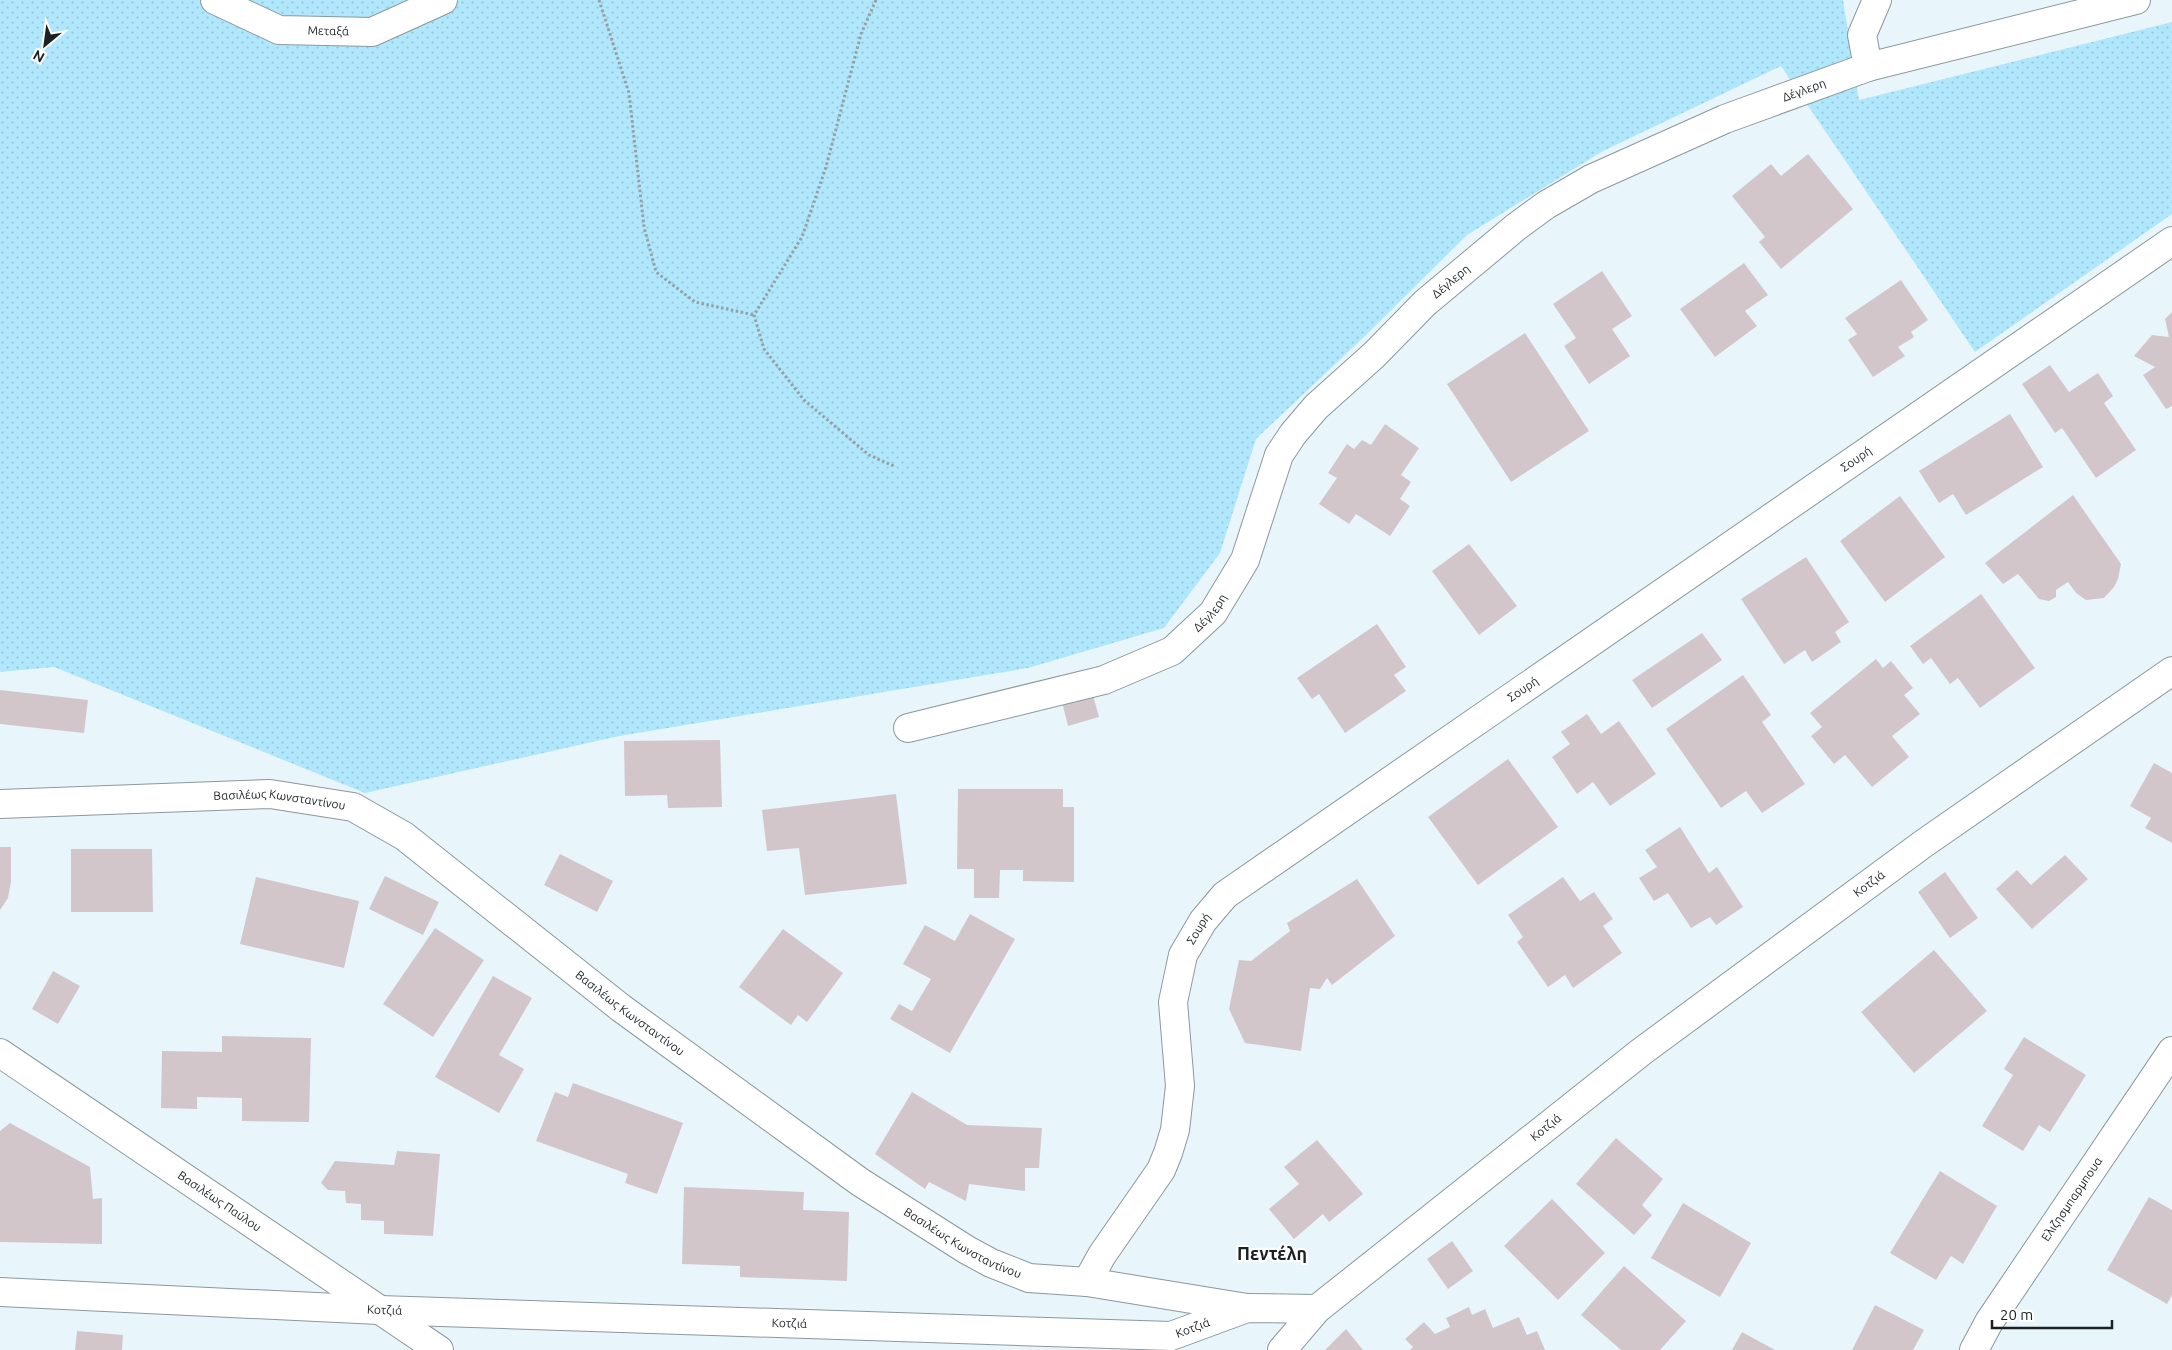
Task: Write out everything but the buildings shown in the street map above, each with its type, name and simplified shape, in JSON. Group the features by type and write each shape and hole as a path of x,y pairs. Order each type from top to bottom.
{"street":[{"name":"Μεταξά","path":"214,0 279,30 372,32 443,0"},
{"path":"1868,67 1862,35 1878,0"},
{"name":"Δέγλερη","path":"908,728 1104,680 1172,651 1214,613 1245,560 1279,455 1316,406 1374,355 1425,303 1516,227 1546,205 1591,179 1725,119 1868,67 2136,0"},
{"name":"Σουρή","path":"1087,1282 1107,1247 1161,1170 1168,1153 1175,1130 1180,1086 1173,1002 1183,955 1203,920 1225,895 2172,242"},
{"name":"Κοτζιά","path":"0,1292 379,1310 1172,1336 1248,1308 1317,1310 1641,1052 1923,844 2172,671"},
{"name":"Βασιλέως Κωνσταντίνου","path":"0,804 270,794 353,807 404,836 621,1008 860,1182 991,1263 1029,1278 1087,1282 1248,1308"},
{"name":"Ελιζησμπαρμπουα","path":"1974,1350 1989,1322 2172,1051"},
{"name":"Βασιλέως Παύλου","path":"0,1053 439,1350"},
{"path":"1282,1350 1317,1310"}],"path":[{"path":"599,0 629,93 644,226 656,272 695,302 754,315"},
{"path":"876,0 860,34 826,166 802,237 754,315 764,349 804,400 869,455 894,466"}],"shaded area":[{"path":"0,0 1843,0 1859,100 2172,22 2172,214 1975,352 1781,66 1603,151 1467,235 1366,335 1256,439 1220,553 1164,628 1028,668 619,736 365,793 54,667 0,672"}],"district":[{"name":"Πεντέλη","path":"1272,1254"}]}
